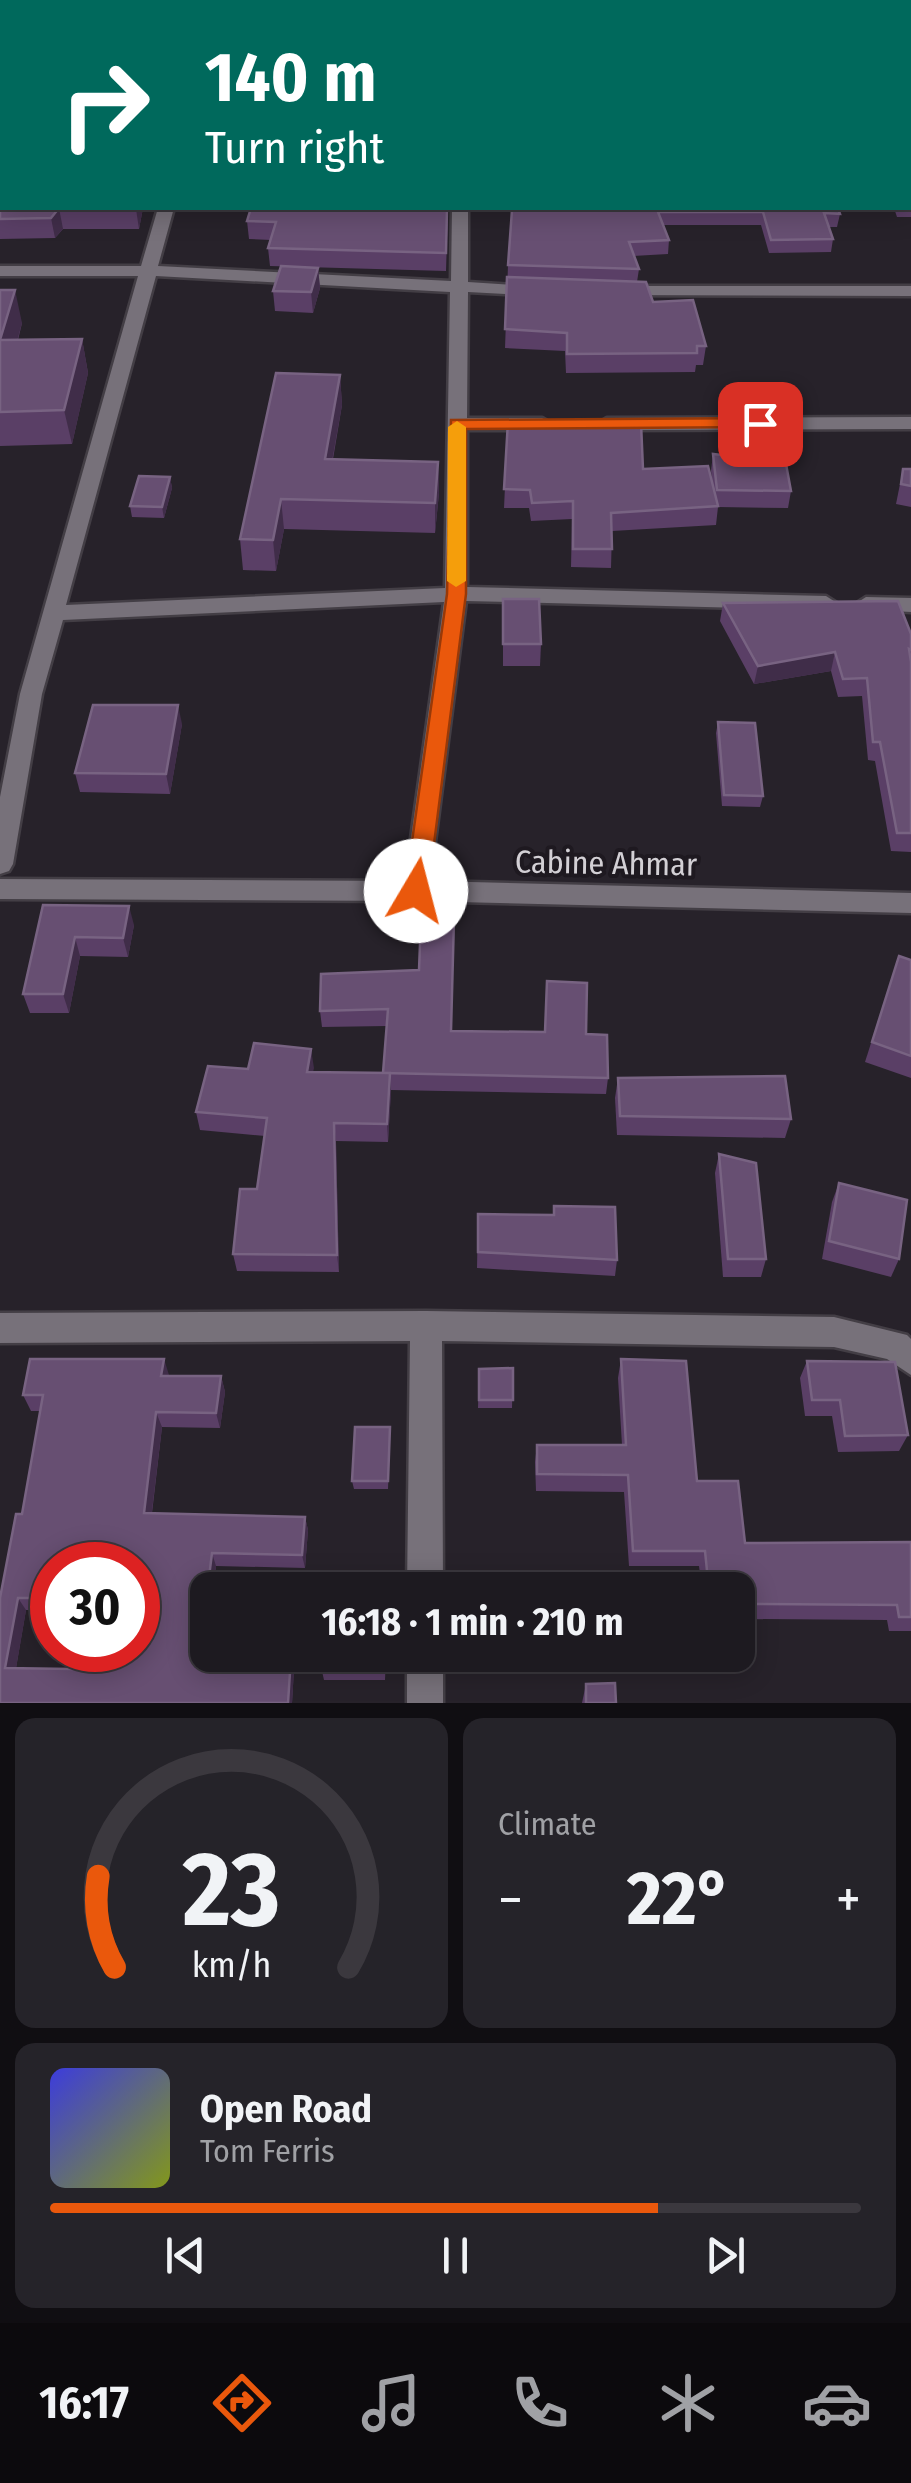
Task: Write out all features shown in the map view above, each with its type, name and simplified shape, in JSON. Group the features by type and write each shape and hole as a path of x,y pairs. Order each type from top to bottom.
{"street":[{"path":"0,864 21,738 165,210"},
{"path":"416,891 456,594 460,210"},
{"path":"0,271 150,271 560,291"},
{"path":"599,291 911,290"},
{"path":"457,424 556,424"},
{"path":"595,424 911,424"},
{"path":"57,613 456,594 911,605"},
{"name":"Cabine Ahmar","path":"0,889 416,891 911,903"},
{"path":"425,1572 426,1326"},
{"path":"0,1328 426,1326 834,1332 896,1346 911,1360"},
{"path":"425,1672 425,1703"}],"building":[{"path":"0,210 57,210 51,218 0,219"},
{"path":"250,210 447,210 446,253 268,248 276,222 247,221"},
{"path":"512,210 839,210 840,214 824,213 833,239 771,240 763,212 658,212 669,240 629,242 639,269 508,265"},
{"path":"281,266 318,268 311,292 273,291"},
{"path":"507,277 646,282 653,302 693,300 706,346 697,346 697,353 567,354 567,333 505,329"},
{"path":"0,290 15,290 0,340"},
{"path":"82,339 64,410 0,412 0,340"},
{"path":"276,373 340,375 325,459 438,462 435,503 281,499 273,540 240,539"},
{"path":"508,421 641,423 643,469 708,466 718,506 611,513 612,549 573,549 573,501 532,503 530,490 504,489"},
{"path":"741,437 781,437 791,491 717,490 713,454 722,455 721,448 742,449"},
{"path":"903,469 911,469 911,486 901,484"},
{"path":"139,476 170,477 162,507 130,506"},
{"path":"503,599 539,599 541,644 503,644"},
{"path":"898,601 911,634 911,833 897,833 880,742 873,742 867,678 843,679 835,652 758,666 723,603"},
{"path":"93,705 178,705 166,774 75,773"},
{"path":"718,722 755,723 763,796 724,795"},
{"path":"43,905 129,906 123,938 75,937 63,994 23,994"},
{"path":"421,918 454,918 451,1031 545,1032 547,981 587,983 586,1034 607,1035 608,1078 383,1073 388,1009 320,1011 321,974 419,970"},
{"path":"899,956 911,960 911,1056 872,1042"},
{"path":"254,1043 311,1049 307,1072 390,1073 387,1124 334,1123 337,1255 233,1254 240,1189 257,1189 267,1118 196,1112 208,1066 248,1069"},
{"path":"785,1076 791,1119 620,1116 618,1078"},
{"path":"719,1154 756,1163 766,1259 728,1259"},
{"path":"839,1183 907,1200 899,1259 829,1241"},
{"path":"554,1206 615,1207 617,1260 478,1252 478,1214 554,1215"},
{"path":"30,1359 164,1359 161,1376 221,1376 216,1413 156,1412 144,1513 305,1517 302,1555 212,1553 210,1572 190,1572 190,1672 290,1672 288,1703 0,1703 0,1598 16,1514 22,1514 43,1395 23,1395"},
{"path":"621,1359 686,1361 697,1481 738,1481 745,1543 911,1542 911,1617 899,1617 897,1605 755,1604 755,1572 707,1572 705,1551 633,1551 628,1475 537,1474 537,1445 626,1445"},
{"path":"807,1361 895,1362 908,1435 845,1436 840,1400 812,1400"},
{"path":"513,1368 513,1400 479,1400 479,1369"},
{"path":"355,1427 390,1427 388,1481 352,1481"},
{"path":"615,1683 616,1703 586,1703 586,1684"}],"slow traffic":[{"path":"456,581 457,427"}],"route":[{"path":"416,891 456,594 457,424 760,424"}]}
